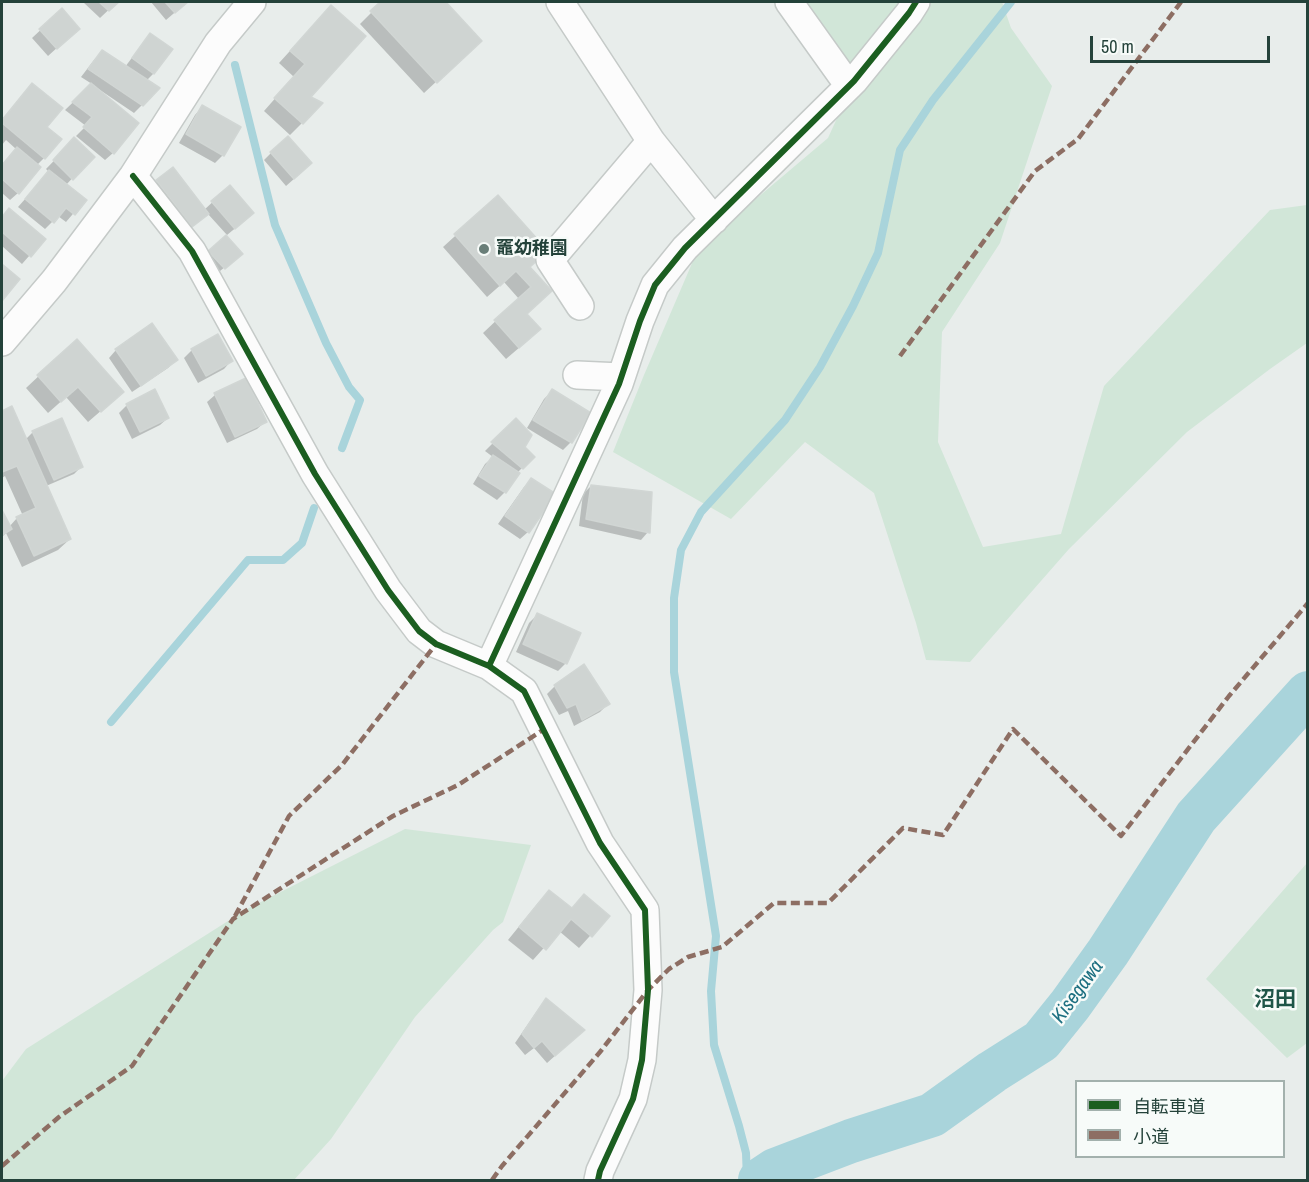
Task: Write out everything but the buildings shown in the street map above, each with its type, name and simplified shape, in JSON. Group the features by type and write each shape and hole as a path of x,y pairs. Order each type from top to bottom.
{"street":[{"path":"2,342 54,281 133,176 218,43 252,2"},
{"path":"560,2 651,141 714,220"},
{"path":"789,2 849,86"},
{"path":"489,666 621,377 655,285 685,248 849,86 909,14 916,2"},
{"path":"579,306 550,260 651,141"},
{"path":"133,176 192,251 315,474 388,590 419,631 436,644 489,666 524,691 600,843 645,910 648,990 642,1060 633,1099 598,1180"},
{"path":"577,375 621,377"}],"green space":[{"path":"796,2 1002,2 1011,28 1052,86 1000,243 942,332 938,442 983,547 1061,534 1104,386 1270,210 1307,205 1307,343 1187,432 1069,549 970,662 926,660 874,493 805,442 731,519 613,452 699,247 828,138 854,81"},
{"path":"405,829 531,845 503,922 493,930 415,1017 331,1139 294,1180 2,1180 2,1081 26,1049 247,909"},
{"path":"1307,863 1307,1043 1287,1058 1206,979"}],"waterway":[{"path":"747,1180 746,1153 714,1045 711,991 716,936 674,672 674,598 681,550 701,512 785,420 820,367 878,253 900,150 933,100 1011,2"},
{"path":"235,65 275,225 326,343 349,387 360,400 342,448"},
{"path":"111,722 248,560 283,560 302,543 314,508"},
{"name":"Kisegawa","path":"760,1180 775,1170 851,1141 932,1115 992,1072 1041,1041 1108,952 1196,817 1308,693"}],"marked path":[{"path":"900,356 1035,171 1078,139 1181,2"},
{"path":"492,1180 600,1052 648,990 669,969 688,957 722,947 774,903 828,903 903,828 943,835 1013,729 1121,836 1229,696 1308,603"},
{"path":"235,916 289,816 342,765 436,644"},
{"path":"2,1166 59,1117 132,1066 233,919 393,816 458,785 543,730"}],"cycle path":[{"path":"489,666 619,384 655,285 685,248 854,81 916,2"},
{"path":"133,176 192,251 315,474 388,590 419,631 436,644 489,666 524,691 600,843 645,910 648,990 642,1060 633,1099 598,1180"}],"place":[{"name":"竈幼稚園","path":"484,249"}],"district":[{"name":"沼田","path":"1275,1000"}]}
